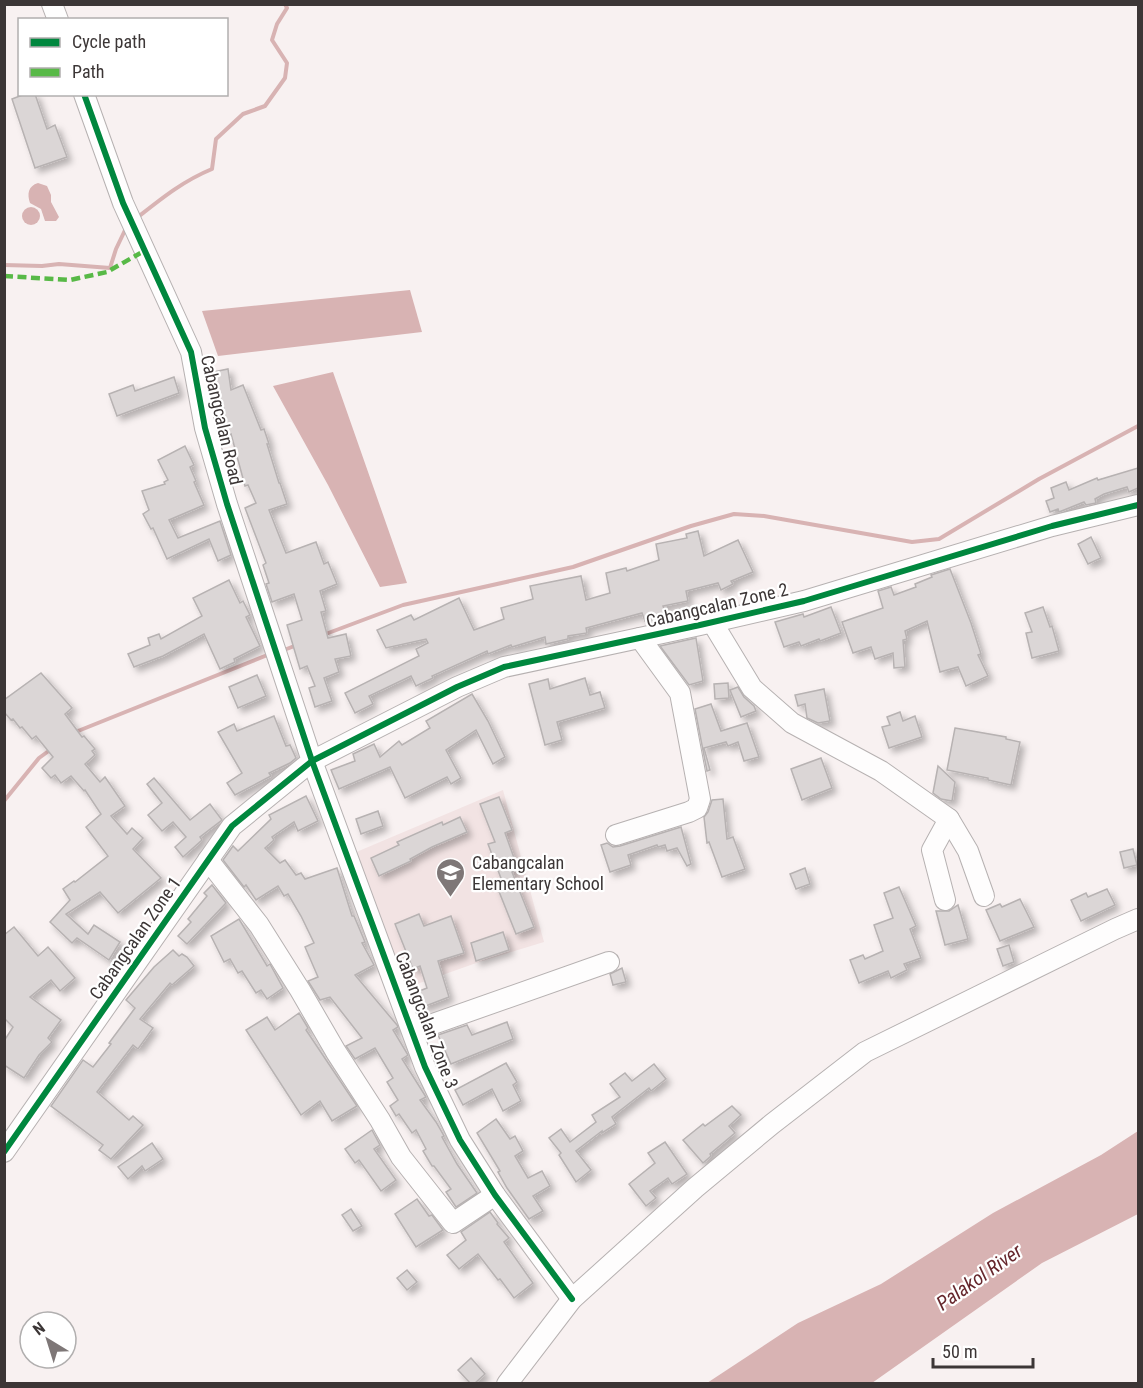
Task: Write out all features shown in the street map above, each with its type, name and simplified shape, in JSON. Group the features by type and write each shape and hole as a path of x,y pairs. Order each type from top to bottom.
{"street":[{"name":"Cabangcalan Road","path":"85,96 135,232 191,352 205,428 227,504 312,761"},
{"name":"Cabangcalan Zone 2","path":"312,761 457,687 504,667 804,601 1052,525 1138,505"},
{"path":"712,622 752,688 792,723 882,771 950,819 968,851 984,896"},
{"path":"615,835 689,812 697,808 700,799 680,693 640,638"},
{"name":"Cabangcalan Zone 1","path":"4,1152 232,826 312,761"},
{"name":"Cabangcalan Zone 3","path":"312,761 425,1066 460,1140 495,1195 573,1299"},
{"path":"945,900 932,850 950,819"},
{"path":"208,860 259,925 380,1120 400,1157 453,1223 495,1195"},
{"path":"507,1383 573,1299 695,1188 772,1124 865,1052 1115,929 1138,920"},
{"path":"413,1031 609,962"}],"shaded area":[{"name":"Cabangcalan Elementary School","path":"503,790 544,942 403,989 354,853"}],"water":[{"path":"38,183 47,186 51,202 59,217 56,221 45,221 41,209 30,203 29,191"},
{"path":"31,207 37,210 40,216 37,222 31,225 25,222 22,216 25,210"},
{"path":"410,290 422,332 218,356 202,311"},
{"path":"333,372 407,583 380,587 328,485 273,386"},
{"name":"Palakol River","path":"1138,1131 1138,1214 1042,1263 872,1383 707,1383 798,1323 881,1284 993,1213 1101,1155"}],"building":[{"path":"20,96 36,96 47,129 55,125 67,157 35,168 12,99"},
{"path":"228,369 231,390 243,385 269,444 267,444 287,504 269,510 286,553 316,542 324,564 328,562 337,584 320,591 326,611 321,612 328,638 346,634 351,656 335,659 339,672 324,678 332,701 315,707 309,688 315,686 307,666 300,669 287,625 302,620 294,594 272,602 263,565 266,563 245,508 256,503 248,485 245,486 231,434 227,435 219,414 225,412 217,389 211,390 208,373"},
{"path":"174,377 179,393 117,416 109,394 133,385 135,391"},
{"path":"185,446 194,465 190,467 204,505 169,520 178,538 220,521 231,555 218,561 209,539 167,559 153,528 151,529 143,514 149,510 142,491 165,484 164,482 168,480 158,460"},
{"path":"1138,468 1138,488 1129,492 1127,487 1104,494 1095,499 1096,503 1086,505 1084,502 1059,512 1058,509 1050,512 1046,501 1054,498 1051,488 1066,482 1069,490 1097,478 1098,480"},
{"path":"698,531 704,556 738,540 753,572 731,581 733,584 721,590 718,583 686,591 688,601 663,606 666,614 645,621 642,613 586,628 587,633 568,636 568,639 546,644 545,637 512,647 511,645 488,654 487,651 432,676 433,678 416,686 411,676 369,696 373,704 355,713 345,693 419,656 416,649 428,643 426,639 386,648 377,630 411,615 414,620 459,598 474,630 504,619 501,608 533,599 530,586 581,576 586,600 610,593 606,573 626,568 627,571 659,560 656,544 687,538 686,534"},
{"path":"1091,537 1101,558 1088,564 1078,544"},
{"path":"950,569 971,623 981,654 978,655 988,676 966,686 958,667 940,672 927,621 905,631 907,639 903,640 905,667 894,668 893,653 875,659 871,647 853,653 842,622 883,608 878,591 891,587 894,595 916,587 915,584 932,577 931,575"},
{"path":"229,580 240,603 243,601 250,615 246,617 260,646 220,669 204,634 163,656 134,667 128,654 150,645 148,638 159,634 161,639 202,616 193,598"},
{"path":"831,607 841,633 801,646 799,642 784,647 775,622 803,614 804,617"},
{"path":"1043,607 1050,627 1052,626 1059,651 1032,658 1026,633 1032,632 1025,613"},
{"path":"696,638 703,681 689,685 660,646"},
{"path":"41,673 72,708 65,714 82,737 84,736 95,749 92,751 95,755 85,764 100,782 105,777 125,806 111,816 127,834 132,828 143,838 133,849 161,878 118,913 100,892 66,914 88,934 94,925 120,942 109,960 77,938 72,943 50,922 70,900 63,889 108,856 86,827 101,814 85,790 71,776 61,783 55,775 51,778 42,768 53,757 36,736 32,739 4,712 4,700"},
{"path":"257,675 266,696 238,708 229,687"},
{"path":"585,678 590,695 600,692 605,708 557,722 562,740 545,745 529,684 548,679 550,689"},
{"path":"728,683 729,698 715,699 714,684"},
{"path":"738,687 756,711 741,717 730,690"},
{"path":"824,689 830,721 818,723 807,718 805,704 798,706 795,695"},
{"path":"472,694 505,757 493,764 476,730 446,750 461,778 451,784 447,777 405,798 390,767 339,789 331,770 355,761 353,754 374,744 380,757 399,741 402,745 430,728 426,721"},
{"path":"711,704 721,731 747,723 759,757 744,761 738,742 728,746 726,742 704,748 710,770 707,771 695,709"},
{"path":"900,712 903,721 915,716 922,737 889,748 882,727 890,725 887,717"},
{"path":"274,716 286,746 290,745 296,758 269,773 271,776 235,795 227,783 242,773 218,732 234,724 237,731"},
{"path":"955,728 1006,737 1006,739 1020,742 1011,785 947,770"},
{"path":"821,758 832,788 802,800 791,769"},
{"path":"938,766 955,782 952,801 941,799 933,793"},
{"path":"154,778 190,820 210,804 222,820 200,837 202,840 183,857 175,847 186,837 173,822 162,831 148,815 162,803 147,784"},
{"path":"306,796 318,821 298,831 294,822 272,837 274,840 265,848 280,863 285,860 296,875 301,873 305,879 337,868 352,916 365,942 362,943 374,965 355,975 397,1025 398,1027 393,1030 408,1055 402,1059 426,1097 420,1100 436,1122 457,1164 477,1193 456,1207 446,1192 451,1189 423,1151 426,1149 416,1130 412,1133 399,1114 396,1116 390,1106 398,1100 387,1082 393,1078 375,1048 355,1059 346,1046 362,1038 330,997 320,1000 308,981 318,977 305,947 314,943 288,894 284,896 278,886 256,900 246,885 244,887 223,860 233,846 238,851 271,819 269,815"},
{"path":"499,797 512,830 505,833 518,869 512,872 534,927 516,934 496,884 502,881 488,844 495,842 480,804"},
{"path":"723,799 727,839 733,837 745,869 722,877 709,842 707,843 704,817 712,800"},
{"path":"378,811 383,826 361,834 356,819"},
{"path":"460,817 467,832 432,847 410,859 411,861 379,876 371,858 399,845 397,842 442,822 443,825"},
{"path":"681,827 691,864 687,866 677,848 667,851 665,845 658,847 657,845 628,855 631,865 610,872 601,845 607,843 613,847 620,846"},
{"path":"1133,849 1137,865 1124,868 1120,852"},
{"path":"805,868 810,884 796,889 790,874"},
{"path":"212,885 226,903 187,944 178,936 191,922 188,919 207,896 204,893"},
{"path":"899,887 916,926 910,929 921,958 904,964 907,970 891,978 888,971 859,983 850,960 863,955 865,959 883,951 874,925 893,918 884,893"},
{"path":"1107,889 1115,905 1081,921 1071,900 1086,893 1088,897"},
{"path":"1020,899 1034,927 1000,941 986,910 1000,904 1002,907"},
{"path":"958,905 968,939 945,945 936,911 949,911"},
{"path":"419,914 424,926 451,916 464,953 438,961 449,997 423,1007 417,992 427,988 420,966 413,969 395,924"},
{"path":"239,919 267,966 270,964 283,988 267,999 261,990 256,993 242,971 238,973 230,959 224,962 211,936"},
{"path":"14,927 38,956 48,947 75,978 60,991 51,980 30,997 61,1020 48,1038 52,1042 39,1055 24,1078 4,1065 4,1041 13,1027 4,1018 4,935"},
{"path":"503,932 509,950 476,961 471,943"},
{"path":"1009,945 1014,962 1003,966 997,949"},
{"path":"173,950 179,956 182,954 187,957 194,966 172,985 170,983 140,1019 153,1028 138,1049 133,1045 97,1092 129,1120 133,1116 143,1125 111,1159 99,1150 103,1145 51,1106 83,1060 93,1067 111,1044 109,1043 135,1008 126,1000 154,967"},
{"path":"622,968 626,982 613,985 610,974"},
{"path":"299,1013 308,1028 306,1030 357,1106 332,1121 320,1101 301,1115 246,1030 267,1017 275,1030"},
{"path":"507,1022 513,1039 451,1064 438,1035 467,1025 472,1035"},
{"path":"506,1063 517,1082 513,1085 521,1101 503,1111 492,1089 463,1105 455,1090"},
{"path":"654,1064 666,1079 651,1091 649,1088 612,1117 616,1124 602,1133 602,1131 576,1151 591,1170 576,1182 559,1155 561,1153 549,1138 561,1129 570,1142 596,1122 592,1115 620,1097 610,1084 625,1073 632,1081"},
{"path":"732,1106 741,1115 729,1126 735,1133 703,1163 683,1140"},
{"path":"496,1119 510,1139 515,1136 523,1151 515,1156 528,1178 542,1171 550,1186 533,1196 543,1211 529,1219 507,1188 498,1172 500,1171 477,1133"},
{"path":"372,1130 380,1145 374,1149 396,1180 381,1191 359,1160 355,1163 345,1149"},
{"path":"665,1142 687,1174 672,1184 668,1178 650,1191 656,1198 646,1206 629,1184 655,1163 648,1153"},
{"path":"152,1143 163,1159 145,1171 142,1166 128,1179 118,1167"},
{"path":"417,1199 443,1230 416,1247 395,1214"},
{"path":"351,1209 362,1226 353,1231 342,1215"},
{"path":"490,1212 509,1238 504,1242 533,1283 514,1298 478,1254 459,1269 447,1255 466,1240 461,1232"},
{"path":"407,1270 417,1282 407,1290 397,1278"},
{"path":"471,1358 485,1374 475,1383 470,1383 458,1370"}],"waterway":[{"path":"138,217 182,184 212,169 216,139 243,114 265,106 285,78 287,63 272,40 277,24 287,8 285,4"},
{"path":"4,265 59,264 110,268 127,226"},
{"path":"323,635 403,605 573,567 691,526 734,514 764,516 912,542 939,539 1039,479 1138,426"},
{"path":"284,650 297,645"},
{"path":"73,733 270,654"},
{"path":"4,801 39,758 50,750"}],"marked path":[{"path":"4,276 70,280 107,272 144,251"}],"cycle path":[{"path":"85,96 123,203 191,352 205,428 227,504 312,761 425,1067 460,1140 495,1195 572,1299"},
{"path":"4,1152 232,826 312,761 457,687 504,667 804,601 1052,526 1138,505"}],"place":[{"name":"Cabangcalan Elementary School","path":"451,898"}]}
